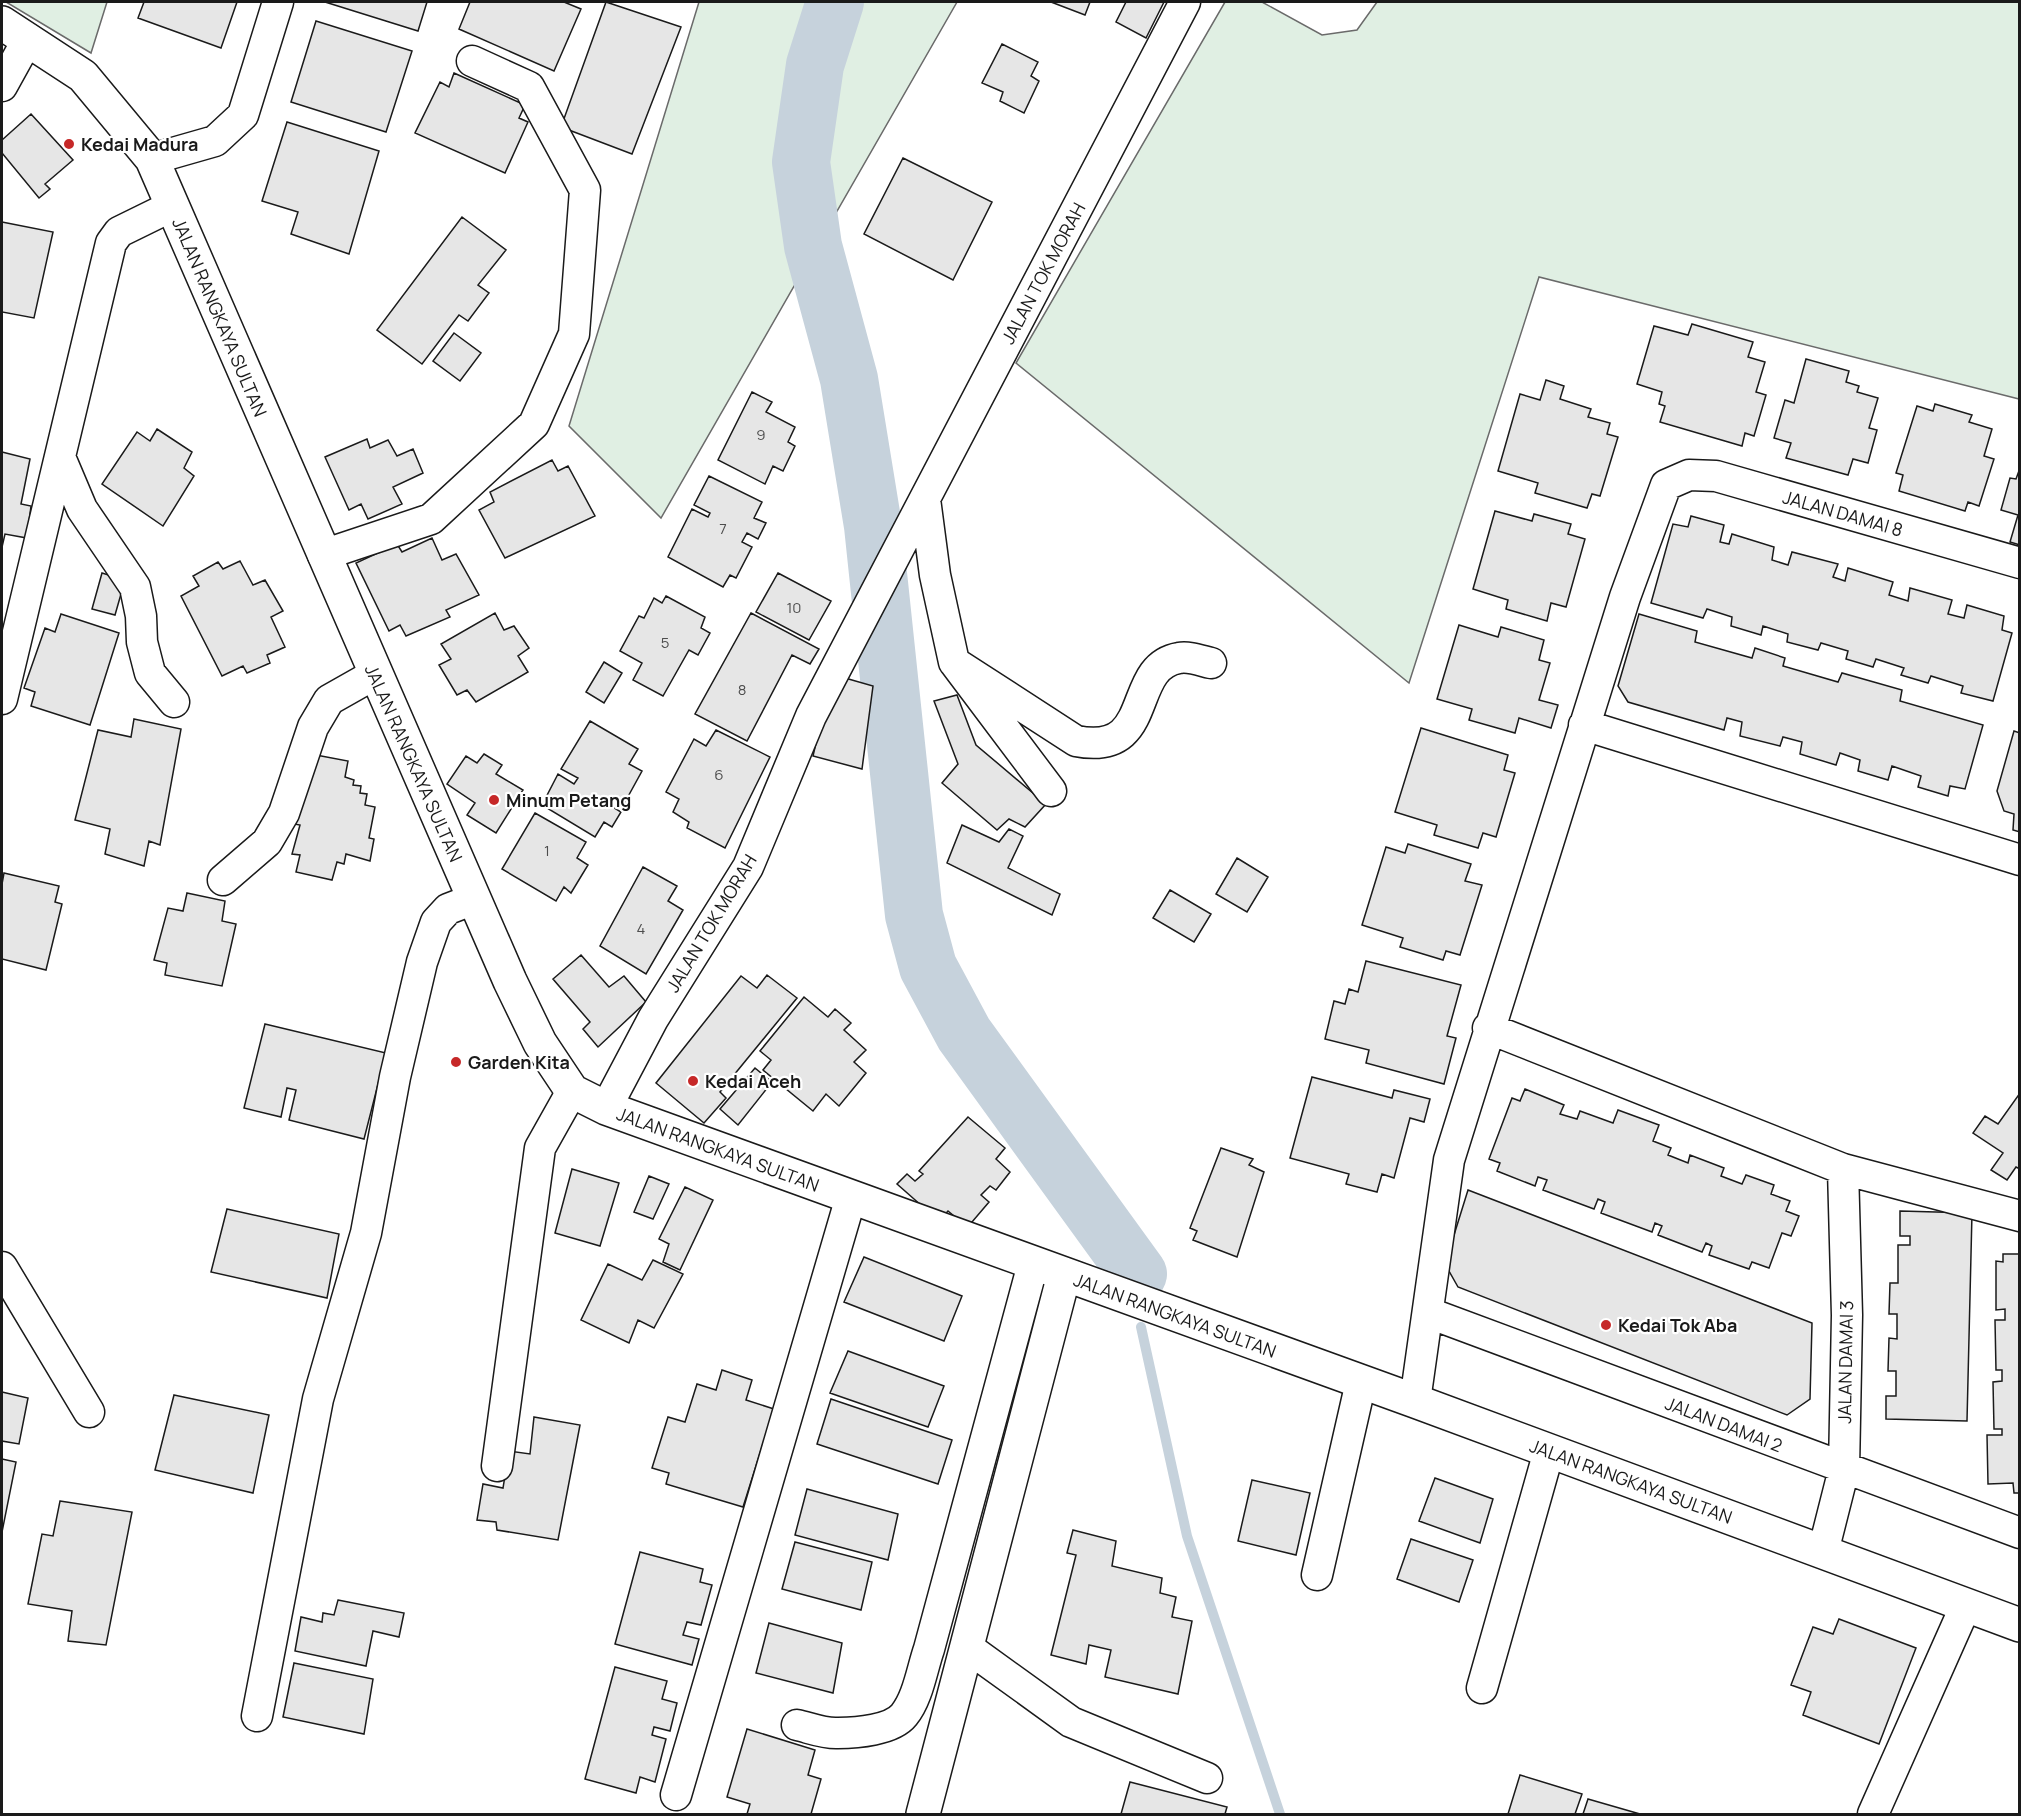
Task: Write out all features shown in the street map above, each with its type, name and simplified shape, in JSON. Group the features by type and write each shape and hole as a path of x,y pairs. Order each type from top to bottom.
{"street":[{"path":"152,159 215,141 243,115 278,2"},
{"name":"JALAN TOK MORAH","path":"606,1108 658,1010 748,867 811,716 1185,2"},
{"path":"2,86 15,31"},
{"name":"JALAN RANGKAYA SULTAN","path":"15,31 83,76 152,159 474,899 540,1043 572,1091 606,1108 1415,1401 2019,1625"},
{"path":"323,555 431,519 534,424 574,334 585,190 529,87 472,61"},
{"path":"2,695 111,243 119,232 172,206"},
{"path":"60,457 82,509 135,588 141,616 142,642 150,673 174,702"},
{"name":"JALAN DAMAI 8","path":"1584,725 1625,597 1666,485 1689,475 1716,476 2019,563"},
{"path":"925,499 935,575 954,662 1051,791"},
{"path":"954,662 1076,741 1097,745 1116,740 1131,722 1152,677 1162,662 1182,657 1211,663"},
{"path":"223,880 267,842 284,813 313,727 329,700 375,674"},
{"path":"1415,1401 1449,1161 1488,1028 1584,725 2019,860"},
{"path":"257,1716 318,1399 366,1233 395,1077 422,962 436,922 448,909 474,899"},
{"path":"1488,1028 1843,1169 2019,1216"},
{"path":"497,1466 540,1148 572,1091"},
{"name":"JALAN DAMAI 3","path":"1822,1552 1844,1469 1847,1315 1843,1169"},
{"path":"676,1795 851,1197"},
{"path":"796,1725 836,1734 892,1724 904,1715 929,1649 1033,1264"},
{"path":"2,1267 89,1412"},
{"path":"923,1815 1064,1275"},
{"name":"JALAN DAMAI 2","path":"1429,1313 2019,1533"},
{"path":"1317,1575 1361,1382"},
{"path":"1482,1688 1550,1451"},
{"path":"1874,1815 1966,1605"},
{"path":"967,1647 1071,1722 1207,1778"}],"green space":[{"path":"6,2 107,2 91,53"},
{"path":"699,2 957,2 661,518 569,426"},
{"path":"1225,2 1262,2 1322,35 1357,30 1377,2 2019,2 2019,399 1539,277 1409,683 1016,363"}],"building":[{"path":"144,2 237,2 221,48 138,18"},
{"path":"325,2 427,2 418,31"},
{"path":"470,2 564,2 581,9 554,71 459,29"},
{"path":"606,2 681,27 632,154 561,127"},
{"path":"1051,2 1090,2 1085,15"},
{"path":"1126,2 1164,2 1146,38 1116,22"},
{"path":"316,21 412,51 386,132 291,102"},
{"path":"1002,44 1038,62 1031,76 1039,81 1024,113 1000,101 1003,92 982,83"},
{"path":"454,73 525,105 519,118 528,122 505,173 415,133 440,82 449,87"},
{"path":"31,114 73,160 45,184 50,189 39,198 2,153 2,140"},
{"path":"287,122 379,151 349,254 291,234 298,212 262,201"},
{"path":"903,158 992,202 953,280 864,234"},
{"path":"462,217 506,250 478,285 489,293 468,321 459,315 422,364 377,330"},
{"path":"2,222 53,232 34,318 2,312"},
{"path":"1692,324 1753,342 1748,357 1765,362 1756,392 1766,395 1754,436 1745,433 1742,446 1660,422 1665,406 1659,404 1662,392 1637,384 1654,326 1688,335"},
{"path":"454,333 481,353 460,381 433,361"},
{"path":"1806,359 1849,371 1846,382 1859,386 1857,392 1878,398 1869,428 1877,430 1868,463 1853,459 1848,475 1786,458 1791,443 1774,438 1785,400 1794,403"},
{"path":"1546,380 1564,386 1560,399 1591,409 1588,417 1610,423 1607,434 1618,437 1600,496 1592,494 1587,508 1535,493 1538,483 1498,471 1520,394 1540,400"},
{"path":"752,392 772,402 766,412 795,427 788,442 795,446 783,471 773,466 765,484 718,460"},
{"path":"1935,404 1972,415 1969,422 1992,429 1984,456 1994,459 1979,506 1968,502 1965,511 1899,491 1903,475 1896,473 1917,406 1933,411"},
{"path":"157,429 192,452 184,468 194,476 163,526 102,484 137,432 150,441"},
{"path":"367,439 370,448 388,440 397,456 413,449 423,473 393,487 402,504 368,519 361,504 349,510 325,457"},
{"path":"2,452 30,459 21,504 31,506 27,538 5,534 2,547"},
{"path":"552,460 558,471 568,466 595,516 505,558 479,510 494,502 490,492"},
{"path":"2020,468 2020,545 2010,542 2018,515 2001,510 2010,478 2016,479"},
{"path":"709,476 762,502 754,518 766,523 758,539 747,533 742,542 752,547 736,578 730,575 723,587 668,557 692,509 708,517 710,513 694,505"},
{"path":"1495,511 1532,521 1534,514 1571,524 1568,534 1585,539 1566,607 1551,603 1547,621 1506,609 1508,600 1473,589"},
{"path":"1691,516 1724,525 1720,542 1729,544 1732,534 1774,547 1772,560 1788,565 1792,552 1838,564 1833,577 1845,581 1848,568 1893,582 1889,595 1908,601 1910,588 1952,600 1948,614 1964,618 1967,605 2004,616 2002,630 2012,633 1993,701 1961,693 1963,686 1931,676 1928,683 1901,675 1904,668 1876,659 1873,667 1846,659 1848,651 1821,643 1818,650 1787,642 1788,634 1763,626 1761,635 1731,626 1732,617 1707,609 1703,618 1651,603 1673,524 1688,527"},
{"path":"432,538 442,560 456,554 479,595 446,610 450,617 406,636 400,625 389,631 356,563 397,544 402,552"},
{"path":"240,561 253,585 265,580 283,611 271,617 285,647 267,655 270,663 247,673 243,666 222,676 181,596 199,586 193,576 218,562 223,569"},
{"path":"102,573 125,580 115,615 92,609"},
{"path":"778,573 831,601 809,640 756,612"},
{"path":"666,596 705,617 701,628 710,633 698,655 689,650 663,696 633,680 642,663 620,651 639,616 644,618 654,598 662,603"},
{"path":"495,613 504,630 514,626 529,648 518,656 528,672 476,702 467,690 457,695 439,665 451,659 441,644"},
{"path":"751,613 819,649 810,664 792,655 747,741 695,714"},
{"path":"61,614 119,633 90,725 31,706 35,692 24,688 45,628 55,632"},
{"path":"1639,614 1697,631 1695,642 1752,658 1755,648 1785,658 1783,666 1838,682 1842,673 1902,690 1900,701 1983,725 1965,789 1950,786 1948,796 1918,787 1921,776 1892,766 1888,780 1858,771 1860,760 1840,753 1836,765 1800,754 1802,742 1783,737 1780,746 1740,736 1742,722 1727,718 1724,730 1628,702 1618,686"},
{"path":"1459,625 1498,637 1501,627 1544,640 1539,660 1550,663 1539,700 1558,705 1551,728 1519,718 1515,733 1469,720 1472,709 1437,699"},
{"path":"604,662 622,673 604,703 586,692"},
{"path":"845,678 873,686 862,769 813,756 825,704"},
{"path":"957,695 976,745 1046,804 1025,827 1009,819 997,830 942,783 958,764 934,701"},
{"path":"134,719 181,729 160,845 149,841 144,866 105,854 110,829 75,820 98,730 131,737"},
{"path":"590,721 638,749 629,764 642,771 625,802 616,796 611,806 621,812 612,827 604,822 595,837 542,805 558,774 574,784 578,778 561,769"},
{"path":"1421,728 1508,755 1504,770 1515,773 1496,837 1483,833 1478,848 1434,835 1437,825 1395,812"},
{"path":"716,730 770,757 725,848 687,828 689,822 673,812 679,799 666,792 694,739 706,746"},
{"path":"2014,731 2020,733 2020,832 2013,830 2014,814 2004,811 1997,791"},
{"path":"484,754 502,765 496,774 523,790 496,833 467,815 475,803 447,784 466,756 477,763"},
{"path":"316,755 348,761 345,777 354,780 353,785 361,786 360,793 367,794 365,805 375,807 369,838 374,839 370,861 346,854 344,864 337,862 332,880 296,872 300,855 292,854 300,825 294,824"},
{"path":"535,813 586,842 577,858 588,865 571,893 564,887 556,901 502,869"},
{"path":"962,825 999,842 1009,829 1023,836 1008,868 1060,894 1052,915 947,863"},
{"path":"1408,844 1471,864 1465,881 1482,885 1460,955 1446,951 1443,960 1400,947 1403,938 1362,925 1386,847 1405,853"},
{"path":"1237,858 1268,877 1247,912 1216,894"},
{"path":"643,867 677,886 668,901 683,910 646,974 600,946"},
{"path":"4,873 59,886 55,902 62,904 46,970 2,959"},
{"path":"1170,890 1211,914 1194,942 1153,918"},
{"path":"187,893 225,901 222,921 236,924 222,986 165,975 167,963 154,960 168,908 183,911"},
{"path":"581,955 609,987 624,976 646,1002 598,1047 583,1029 590,1022 553,979"},
{"path":"1366,961 1461,985 1447,1036 1456,1038 1444,1084 1366,1063 1369,1050 1325,1039 1334,1001 1345,1004 1349,989 1358,992"},
{"path":"767,975 797,998 720,1092 726,1098 704,1123 656,1083 741,976 757,988"},
{"path":"804,997 828,1017 835,1009 851,1023 844,1030 866,1050 854,1062 866,1073 839,1106 826,1094 813,1111 763,1070 771,1060 760,1051"},
{"path":"265,1024 386,1053 364,1139 289,1120 296,1090 287,1088 281,1117 244,1108"},
{"path":"755,1068 772,1082 738,1125 720,1109"},
{"path":"1312,1077 1392,1098 1394,1090 1430,1099 1424,1122 1410,1118 1394,1178 1382,1174 1377,1192 1346,1184 1349,1174 1290,1158"},
{"path":"1525,1089 1564,1105 1560,1114 1577,1119 1580,1111 1613,1123 1618,1110 1659,1125 1653,1141 1671,1148 1668,1155 1688,1163 1690,1155 1724,1168 1721,1176 1742,1184 1746,1175 1774,1185 1771,1194 1790,1201 1786,1211 1799,1216 1791,1236 1782,1233 1769,1268 1752,1262 1749,1269 1709,1255 1712,1246 1706,1243 1702,1252 1658,1235 1662,1226 1655,1223 1652,1232 1601,1213 1605,1202 1598,1199 1594,1209 1543,1190 1547,1180 1538,1177 1535,1186 1497,1171 1500,1163 1489,1159 1512,1098 1520,1101"},
{"path":"2020,1093 2020,1169 2016,1167 2007,1180 1991,1170 2003,1153 1973,1133 1985,1116 1998,1124"},
{"path":"968,1117 1005,1148 996,1159 1010,1172 996,1190 990,1186 981,1195 989,1202 972,1222 960,1221 948,1211 939,1221 897,1184 907,1174 915,1181 923,1174 919,1171"},
{"path":"1221,1148 1253,1159 1249,1165 1264,1172 1237,1257 1193,1240 1197,1231 1190,1228"},
{"path":"572,1169 619,1183 600,1246 555,1233"},
{"path":"649,1176 669,1184 653,1219 634,1212"},
{"path":"685,1187 713,1200 680,1270 663,1262 669,1244 659,1239"},
{"path":"1468,1190 1812,1323 1810,1399 1787,1415 1458,1287 1445,1264"},
{"path":"227,1209 339,1234 327,1298 211,1272"},
{"path":"1900,1211 1972,1213 1967,1421 1886,1419 1886,1396 1896,1396 1896,1371 1888,1371 1889,1338 1897,1339 1897,1314 1889,1314 1890,1283 1898,1283 1898,1245 1910,1245 1910,1236 1900,1236"},
{"path":"2003,1254 2020,1254 2020,1493 2014,1493 2013,1483 1988,1484 1987,1435 2002,1435 2002,1429 1994,1429 1993,1382 2002,1381 2002,1370 1996,1370 1995,1320 2005,1320 2005,1309 1996,1310 1996,1261 2003,1262"},
{"path":"864,1257 962,1296 944,1341 844,1302"},
{"path":"653,1260 683,1274 654,1328 638,1320 629,1343 581,1320 608,1264 642,1280"},
{"path":"848,1351 944,1386 928,1427 830,1393"},
{"path":"722,1370 752,1380 746,1400 774,1409 743,1507 666,1484 669,1473 652,1468 668,1417 685,1422 697,1384 716,1390"},
{"path":"2,1392 28,1398 19,1444 2,1441"},
{"path":"174,1395 269,1415 253,1493 155,1470"},
{"path":"831,1399 952,1440 938,1484 817,1444"},
{"path":"534,1417 580,1425 558,1540 497,1530 496,1522 477,1520 483,1484 503,1488 509,1451 530,1454"},
{"path":"2,1459 16,1462 2,1532"},
{"path":"1435,1478 1493,1499 1480,1543 1419,1521"},
{"path":"1252,1480 1310,1493 1296,1555 1238,1541"},
{"path":"807,1489 898,1514 888,1560 795,1535"},
{"path":"60,1501 132,1512 106,1645 68,1641 72,1611 28,1604 42,1534 53,1536"},
{"path":"1073,1530 1116,1541 1112,1566 1162,1578 1160,1593 1176,1597 1172,1617 1192,1621 1178,1694 1105,1677 1111,1650 1089,1645 1086,1664 1051,1655 1076,1555 1067,1553"},
{"path":"1411,1539 1473,1560 1459,1602 1397,1579"},
{"path":"795,1542 872,1562 861,1610 782,1589"},
{"path":"640,1552 703,1569 700,1582 712,1585 701,1625 687,1622 683,1635 699,1639 692,1665 615,1644"},
{"path":"338,1600 404,1613 399,1637 373,1631 366,1666 295,1651 301,1617 322,1622 323,1613 334,1615"},
{"path":"1839,1619 1916,1648 1879,1744 1803,1715 1811,1692 1791,1685 1813,1627 1833,1634"},
{"path":"769,1623 842,1643 833,1693 756,1673"},
{"path":"294,1663 373,1679 364,1734 283,1717"},
{"path":"615,1667 667,1681 662,1699 677,1703 670,1731 654,1727 652,1735 666,1739 655,1782 640,1777 636,1793 585,1779"},
{"path":"747,1729 815,1750 808,1775 821,1779 811,1814 747,1814 750,1804 727,1797"},
{"path":"1520,1775 1582,1794 1575,1814 1508,1814"},
{"path":"1130,1782 1227,1807 1225,1814 1121,1814"},
{"path":"1588,1799 1640,1814 1583,1814"}],"waterway":[{"path":"835,2 815,65 801,162 813,246 849,379 873,526 914,915 928,967 964,1034 1138,1274"},
{"path":"1141,1327 1187,1536 1280,1814"}],"place":[{"name":"Kedai Madura","path":"69,144"},
{"name":"Minum Petang","path":"494,800"},
{"name":"Garden Kita","path":"456,1062"},
{"name":"Kedai Aceh","path":"693,1081"},
{"name":"Kedai Tok Aba","path":"1606,1325"}]}
